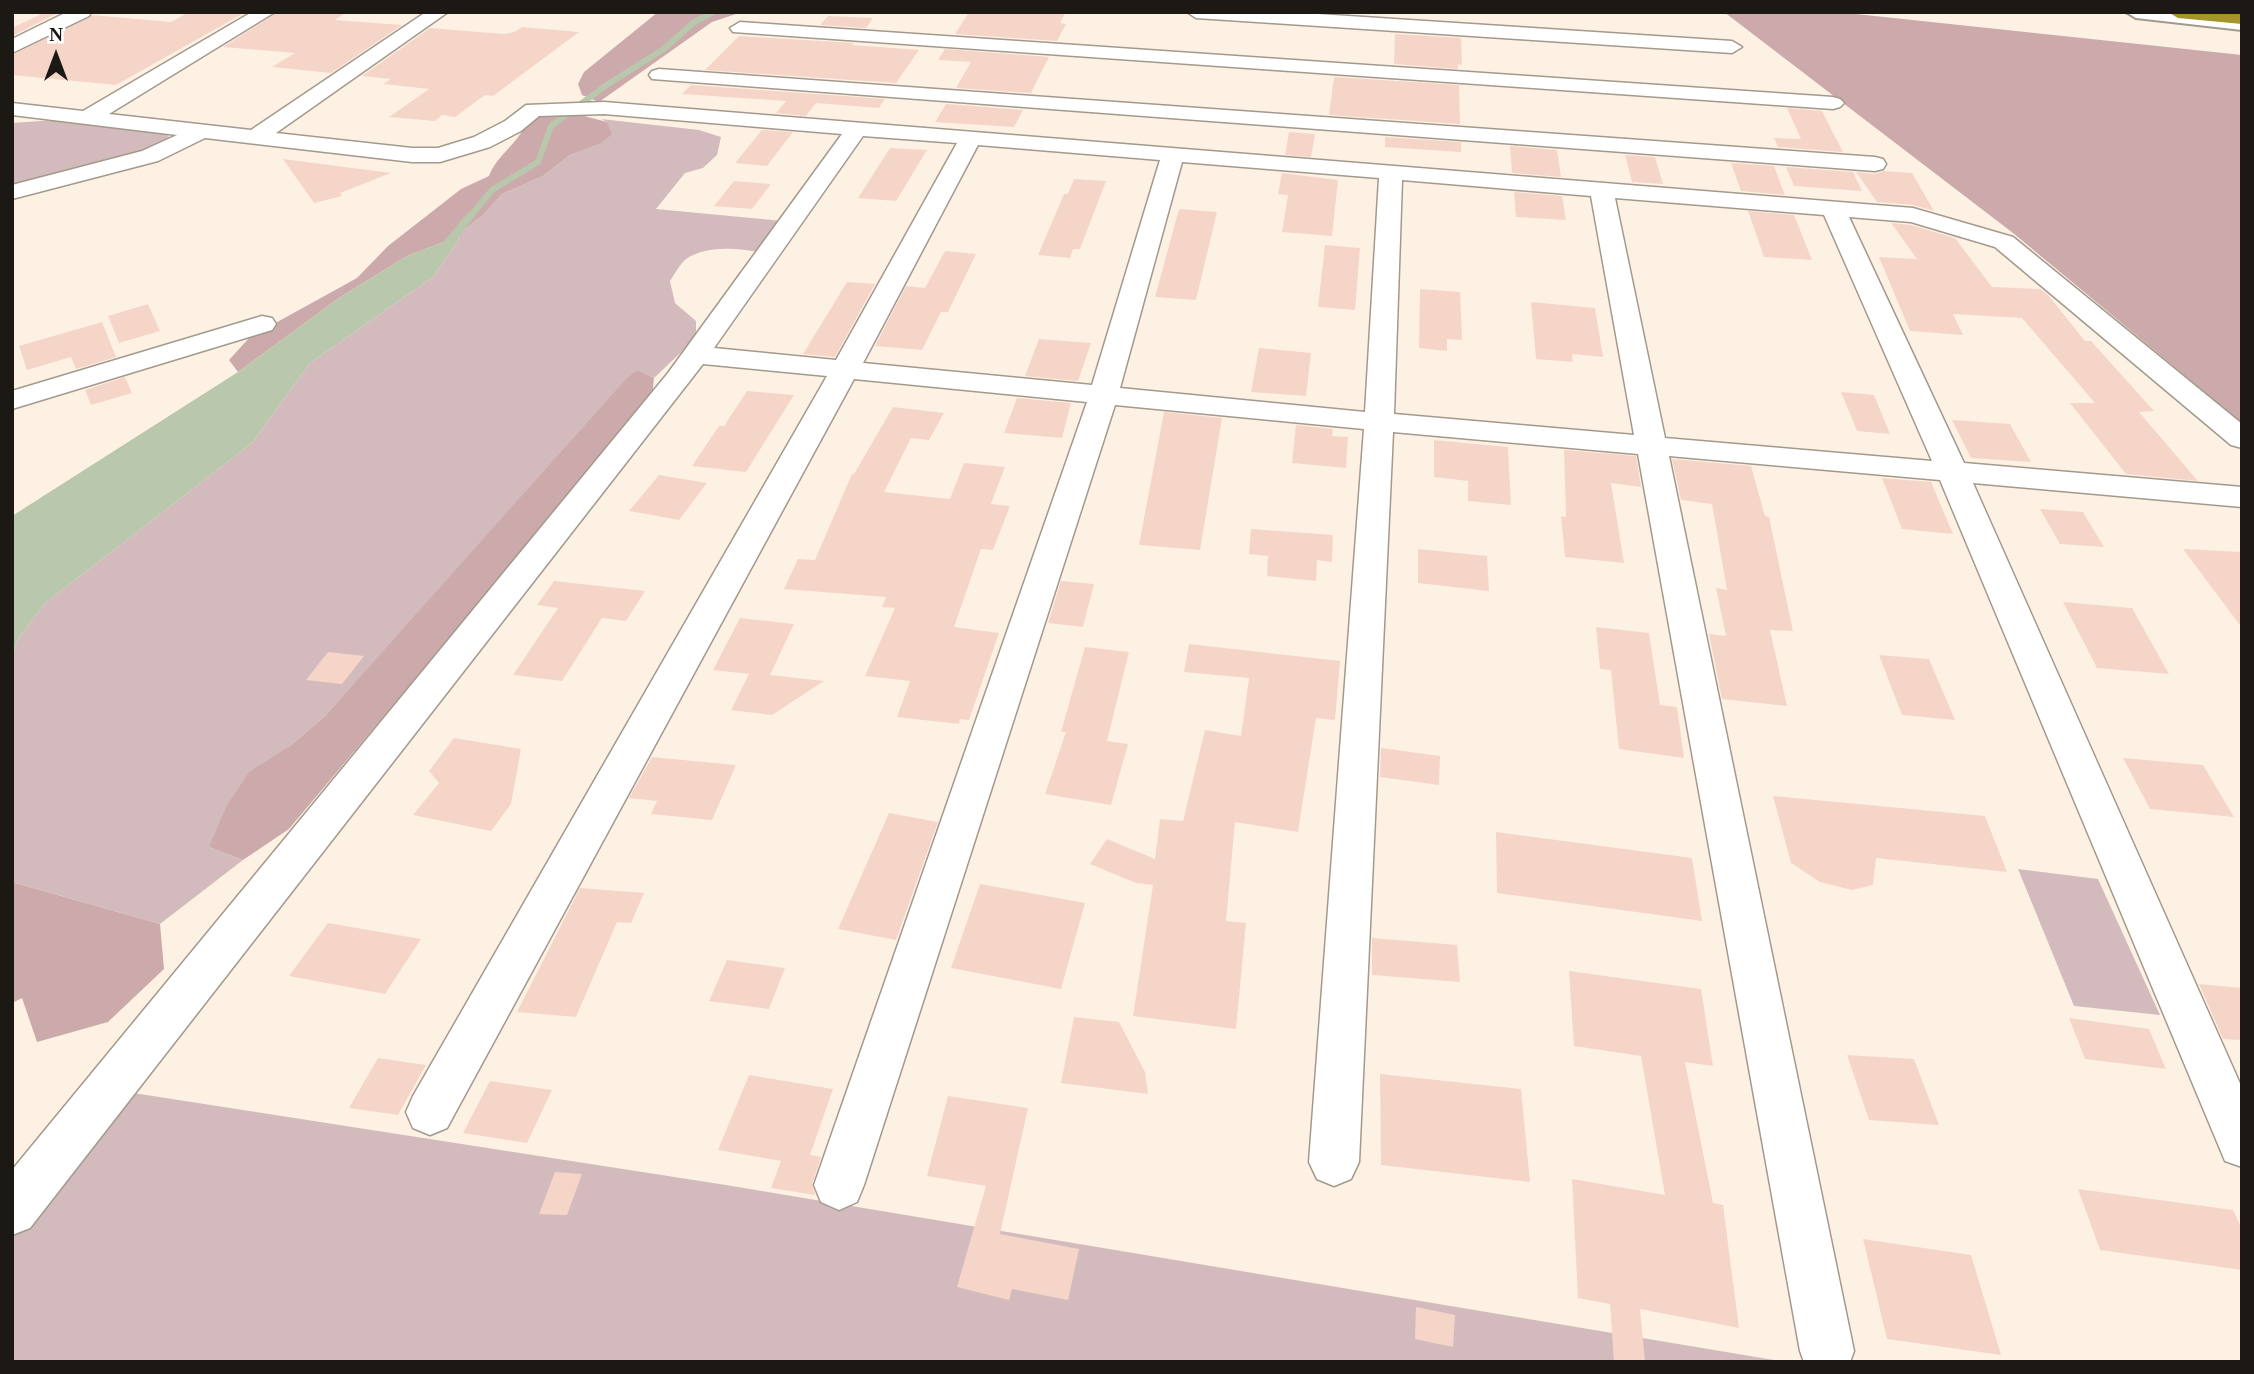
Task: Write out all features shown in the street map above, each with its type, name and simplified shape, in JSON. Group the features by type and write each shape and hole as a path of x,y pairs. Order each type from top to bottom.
{"highway":[{"path":"2178,12 2242,18"}],"main road":[{"path":"2136,12 2242,24"}],"street":[{"path":"12,47 82,12"},
{"path":"88,117 266,12"},
{"path":"255,137 439,12"},
{"path":"1196,12 1286,36 1833,103"},
{"path":"740,28 1286,36 1732,47"},
{"path":"1262,140 1286,36"},
{"path":"659,75 1262,140 1875,164"},
{"path":"12,109 412,155 440,155 482,142 513,126 534,110 589,108 1173,154 1262,140 1391,172 1913,215 2004,242 2242,439"},
{"path":"12,1210 696,355 858,129"},
{"path":"12,192 150,156 202,131"},
{"path":"430,1112 845,370 971,138"},
{"path":"839,1185 1104,395 1173,154"},
{"path":"1334,1162 1379,422 1391,172"},
{"path":"1602,190 1827,1351"},
{"path":"1833,209 1953,474 2242,1144"},
{"path":"12,400 262,324"},
{"path":"696,355 1379,422 1953,474 2242,497"}],"shaded area":[{"path":"658,12 742,12 712,22 599,102 582,95 578,84 584,72"},
{"path":"1724,12 1837,12 2242,55 2242,423 2013,233"},
{"path":"573,113 607,122 612,134 600,144 570,155 543,176 502,194 483,215 457,235 407,256 339,298 238,372 229,360 250,337 357,278 388,246 461,189 489,176 526,123 541,115"},
{"path":"601,119 699,130 721,137 717,155 703,168 685,173 656,209 783,221 762,253 733,249 713,250 686,259 670,281 675,303 696,321 696,338 654,378 638,370 325,716 290,746 209,847 243,860 160,924 12,882 12,657 18,639 44,604 252,443 310,363 433,277 459,239 457,235 483,215 502,194 543,176 570,155 600,144 607,122"},
{"path":"55,120 166,134 170,138 166,142 108,162 12,184 12,123"},
{"path":"457,235 459,239 433,277 310,363 252,443 44,604 18,639 12,657 12,516 238,372 339,298 407,256"},
{"path":"638,370 654,378 652,397 289,829 243,860 209,847 226,807 249,772 290,746 325,716 627,378"},
{"path":"2018,869 2098,879 2160,1015 2074,1006"},
{"path":"12,882 160,924 164,969 108,1022 37,1042 22,998 12,1003"},
{"path":"127,1092 726,1185 1786,1362 12,1362 12,1228"}],"building":[{"path":"46,12 60,12 12,36 12,28"},
{"path":"189,12 246,12 116,85 12,75 12,55 92,15 171,22"},
{"path":"278,12 347,12 335,20 402,25 331,73 272,67 295,53 223,47"},
{"path":"969,12 1066,12 1060,23 1066,24 1057,41 955,34"},
{"path":"828,16 873,18 866,28 820,25"},
{"path":"522,27 579,32 493,96 485,95 455,117 442,115 435,121 389,117 429,89 383,84 391,79 362,76 430,28 504,34"},
{"path":"1395,34 1461,38 1462,65 1458,64 1458,69 1394,64"},
{"path":"739,36 919,50 896,83 705,70"},
{"path":"945,49 1049,57 1031,93 956,88 971,62 938,60"},
{"path":"1334,77 1459,85 1460,124 1329,115"},
{"path":"691,85 885,99 879,108 816,103 806,116 776,113 786,101 682,94"},
{"path":"946,104 1023,110 1014,127 935,122"},
{"path":"1787,108 1822,111 1843,152 1778,147 1774,138 1801,139"},
{"path":"762,130 793,132 767,166 735,163"},
{"path":"1289,132 1315,134 1311,157 1285,155"},
{"path":"1385,137 1461,142 1461,152 1385,147"},
{"path":"1510,146 1557,150 1561,177 1512,173"},
{"path":"890,148 927,150 896,201 858,198"},
{"path":"1625,155 1655,157 1663,184 1632,182"},
{"path":"283,159 391,173 340,193 342,196 314,203"},
{"path":"1731,163 1774,166 1785,195 1741,191"},
{"path":"1786,167 1853,172 1862,191 1794,186"},
{"path":"1884,171 1912,173 1934,211 1913,205 1877,202 1856,172 1875,174"},
{"path":"1282,173 1338,180 1332,236 1282,232 1288,195 1278,194"},
{"path":"1074,179 1106,181 1080,249 1073,249 1070,258 1038,255 1064,194 1068,194"},
{"path":"734,181 771,184 752,209 714,206"},
{"path":"1514,192 1562,196 1566,220 1516,217"},
{"path":"1179,209 1217,212 1196,300 1155,297"},
{"path":"1748,211 1794,215 1812,260 1764,257"},
{"path":"1891,223 1911,225 1955,238 1992,287 2040,289 2048,295 2085,341 2091,341 2154,411 2139,412 2198,481 2126,474 2070,403 2095,403 2022,318 1953,314 1963,335 1910,331 1879,257 1917,259"},
{"path":"1325,245 1360,248 1355,310 1318,307"},
{"path":"945,251 976,254 948,312 941,312 922,350 875,346 906,286 925,288"},
{"path":"847,282 875,284 835,357 803,354"},
{"path":"1420,289 1460,292 1462,340 1447,339 1447,351 1419,348"},
{"path":"1531,302 1595,308 1603,357 1572,354 1573,362 1536,359"},
{"path":"148,304 160,331 119,343 108,316"},
{"path":"102,322 116,357 76,369 71,357 27,370 19,346"},
{"path":"1039,339 1091,343 1078,381 1025,376"},
{"path":"1259,348 1311,353 1306,396 1251,392"},
{"path":"125,377 132,393 91,405 85,390"},
{"path":"747,391 794,395 746,472 692,466 719,426 724,426"},
{"path":"1841,392 1874,395 1890,434 1857,431"},
{"path":"1017,398 1071,403 1062,438 1004,433"},
{"path":"893,407 944,413 929,440 911,438 884,492 950,499 964,463 1005,467 991,504 1010,506 993,550 981,549 954,627 999,633 969,720 960,719 959,724 897,717 910,681 865,676 895,608 882,607 886,597 784,589 798,559 815,560 852,474"},
{"path":"1164,412 1222,418 1200,550 1139,545"},
{"path":"1952,420 2010,424 2031,462 1971,458"},
{"path":"1296,425 1333,429 1332,436 1348,437 1346,468 1292,463"},
{"path":"1434,440 1508,447 1511,505 1468,501 1468,481 1434,477"},
{"path":"1564,450 1636,456 1641,487 1611,483 1624,563 1565,557 1561,516 1566,517"},
{"path":"1672,459 1751,466 1765,516 1769,517 1793,631 1770,630 1787,706 1722,699 1709,634 1726,636 1716,588 1727,590 1712,504 1681,500"},
{"path":"659,475 707,483 679,520 629,511"},
{"path":"1882,478 1931,482 1953,534 1902,529"},
{"path":"2040,509 2083,512 2104,547 2060,544"},
{"path":"1251,529 1333,535 1332,562 1317,560 1316,581 1267,576 1268,556 1249,554"},
{"path":"1418,549 1487,556 1489,591 1418,583"},
{"path":"2183,549 2242,552 2242,628"},
{"path":"554,581 645,591 626,621 602,618 562,681 513,675 558,608 537,605"},
{"path":"1061,581 1094,584 1083,627 1048,623"},
{"path":"2063,602 2132,608 2169,674 2097,668"},
{"path":"740,618 794,624 770,675 824,681 772,715 731,710 749,674 713,670"},
{"path":"1596,627 1649,633 1660,705 1677,707 1684,758 1619,749 1611,670 1600,669"},
{"path":"1189,644 1340,661 1335,720 1316,718 1298,832 1235,822 1226,921 1246,923 1236,1029 1133,1016 1153,885 1136,883 1090,864 1107,839 1155,859 1160,819 1183,821 1205,730 1241,736 1249,678 1184,672"},
{"path":"1085,647 1129,652 1107,741 1128,744 1111,805 1045,794 1066,732 1061,732"},
{"path":"328,652 364,656 342,684 306,680"},
{"path":"1879,655 1929,659 1955,720 1902,715"},
{"path":"454,738 521,749 511,804 491,831 413,815 439,783 429,771"},
{"path":"1381,748 1440,756 1439,785 1380,777"},
{"path":"652,757 736,765 712,820 651,814 657,801 629,798"},
{"path":"2123,758 2203,765 2234,817 2150,809"},
{"path":"1773,796 1985,816 2007,872 1876,858 1873,885 1852,890 1820,882 1791,863"},
{"path":"889,813 938,822 896,940 838,929"},
{"path":"1496,832 1692,858 1702,921 1497,893"},
{"path":"980,884 1085,903 1061,989 951,968"},
{"path":"580,888 644,893 631,923 617,922 576,1017 517,1012"},
{"path":"328,923 421,939 385,994 289,976"},
{"path":"1372,938 1457,945 1460,982 1372,975"},
{"path":"727,960 785,968 769,1009 709,1001"},
{"path":"1569,971 1701,989 1713,1066 1685,1062 1713,1203 1723,1205 1739,1328 1640,1309 1645,1362 1614,1362 1610,1304 1578,1298 1572,1179 1665,1195 1641,1056 1574,1046"},
{"path":"2199,984 2242,988 2242,1040 2223,1039"},
{"path":"1074,1017 1119,1022 1145,1072 1148,1094 1061,1083"},
{"path":"2069,1018 2149,1029 2166,1069 2085,1059"},
{"path":"1847,1055 1914,1059 1939,1125 1869,1120"},
{"path":"378,1058 426,1065 398,1115 349,1108"},
{"path":"1380,1074 1521,1089 1530,1182 1381,1165"},
{"path":"749,1075 833,1089 810,1155 821,1157 812,1184 815,1195 771,1188 781,1161 718,1150"},
{"path":"490,1081 552,1090 527,1143 463,1133"},
{"path":"948,1096 1028,1108 1000,1234 1079,1249 1068,1300 1012,1289 1009,1300 957,1287 986,1186 927,1176"},
{"path":"555,1172 582,1174 567,1215 539,1214"},
{"path":"2078,1189 2233,1210 2242,1229 2242,1270 2100,1250"},
{"path":"1863,1239 1971,1255 2001,1355 1887,1339"},
{"path":"1416,1307 1455,1315 1453,1347 1415,1339"}],"waterway":[{"path":"469,218 492,190 538,162 551,126 608,84 664,49 693,23 713,12"},
{"path":"447,244 470,216"}]}
